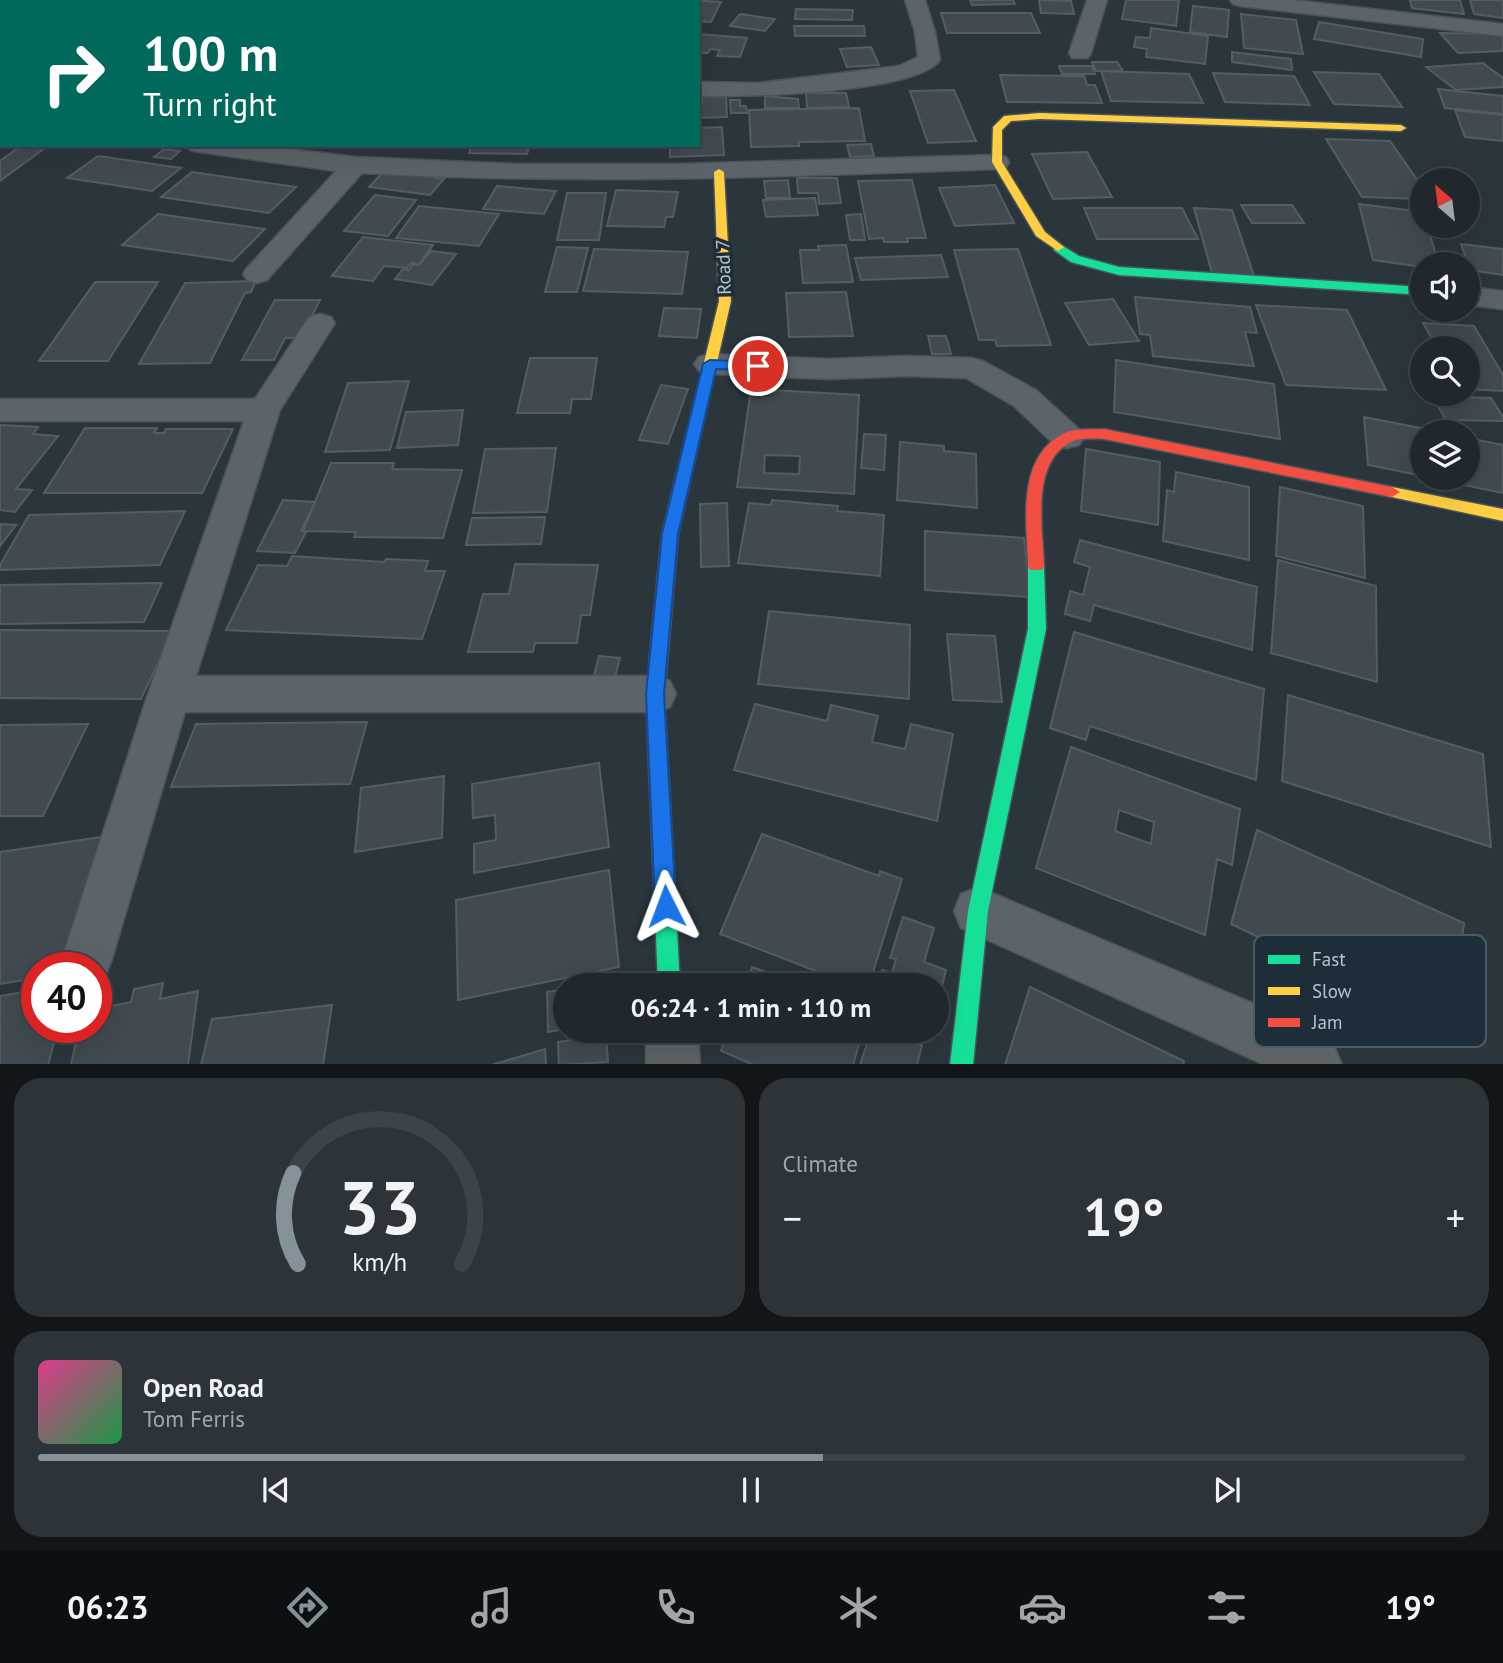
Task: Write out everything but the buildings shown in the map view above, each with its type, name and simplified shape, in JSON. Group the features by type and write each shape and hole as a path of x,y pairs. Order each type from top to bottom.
{"street":[{"path":"700,89 759,90 905,72 929,60 925,32 915,0"},
{"path":"1080,53 1097,0"},
{"path":"1240,0 1503,30"},
{"path":"1401,128 1040,116 1008,118 997,129 997,162 1040,234 1075,259 1119,271 1410,290"},
{"path":"215,147 355,165 532,172 719,172 997,162"},
{"path":"257,274 355,165"},
{"name":"Road 7","path":"668,973 655,694 670,534 725,301 719,172"},
{"path":"1480,297 1503,300"},
{"path":"89,952 169,694 264,410 320,323"},
{"path":"710,364 829,369 906,366 972,368 1025,398 1067,437"},
{"path":"0,410 264,410"},
{"path":"961,1064 978,911 1037,629 1035,484 1046,455 1067,437 1104,434 1503,515"},
{"path":"169,694 655,694"},
{"path":"978,911 1254,1031"},
{"path":"672,1043 673,1064"},
{"path":"1286,1047 1313,1064"}],"traffic: fast":[{"path":"1058,247 1075,259 1119,271 1410,290"},
{"path":"961,1064 978,911 1037,629 1036,566"},
{"path":"658,665 655,694 668,973"}],"traffic: slow":[{"path":"1058,247 1040,234 997,162 997,129 1008,118 1040,116 1401,128"},
{"path":"658,665 670,534 725,301 719,172"},
{"path":"1392,492 1503,515"}],"traffic: jam":[{"path":"1036,566 1034,514 1038,478 1043,462 1052,449 1074,435 1104,434 1392,492"}],"route":[{"path":"666,906 655,694 670,534 710,364 758,366"}]}
